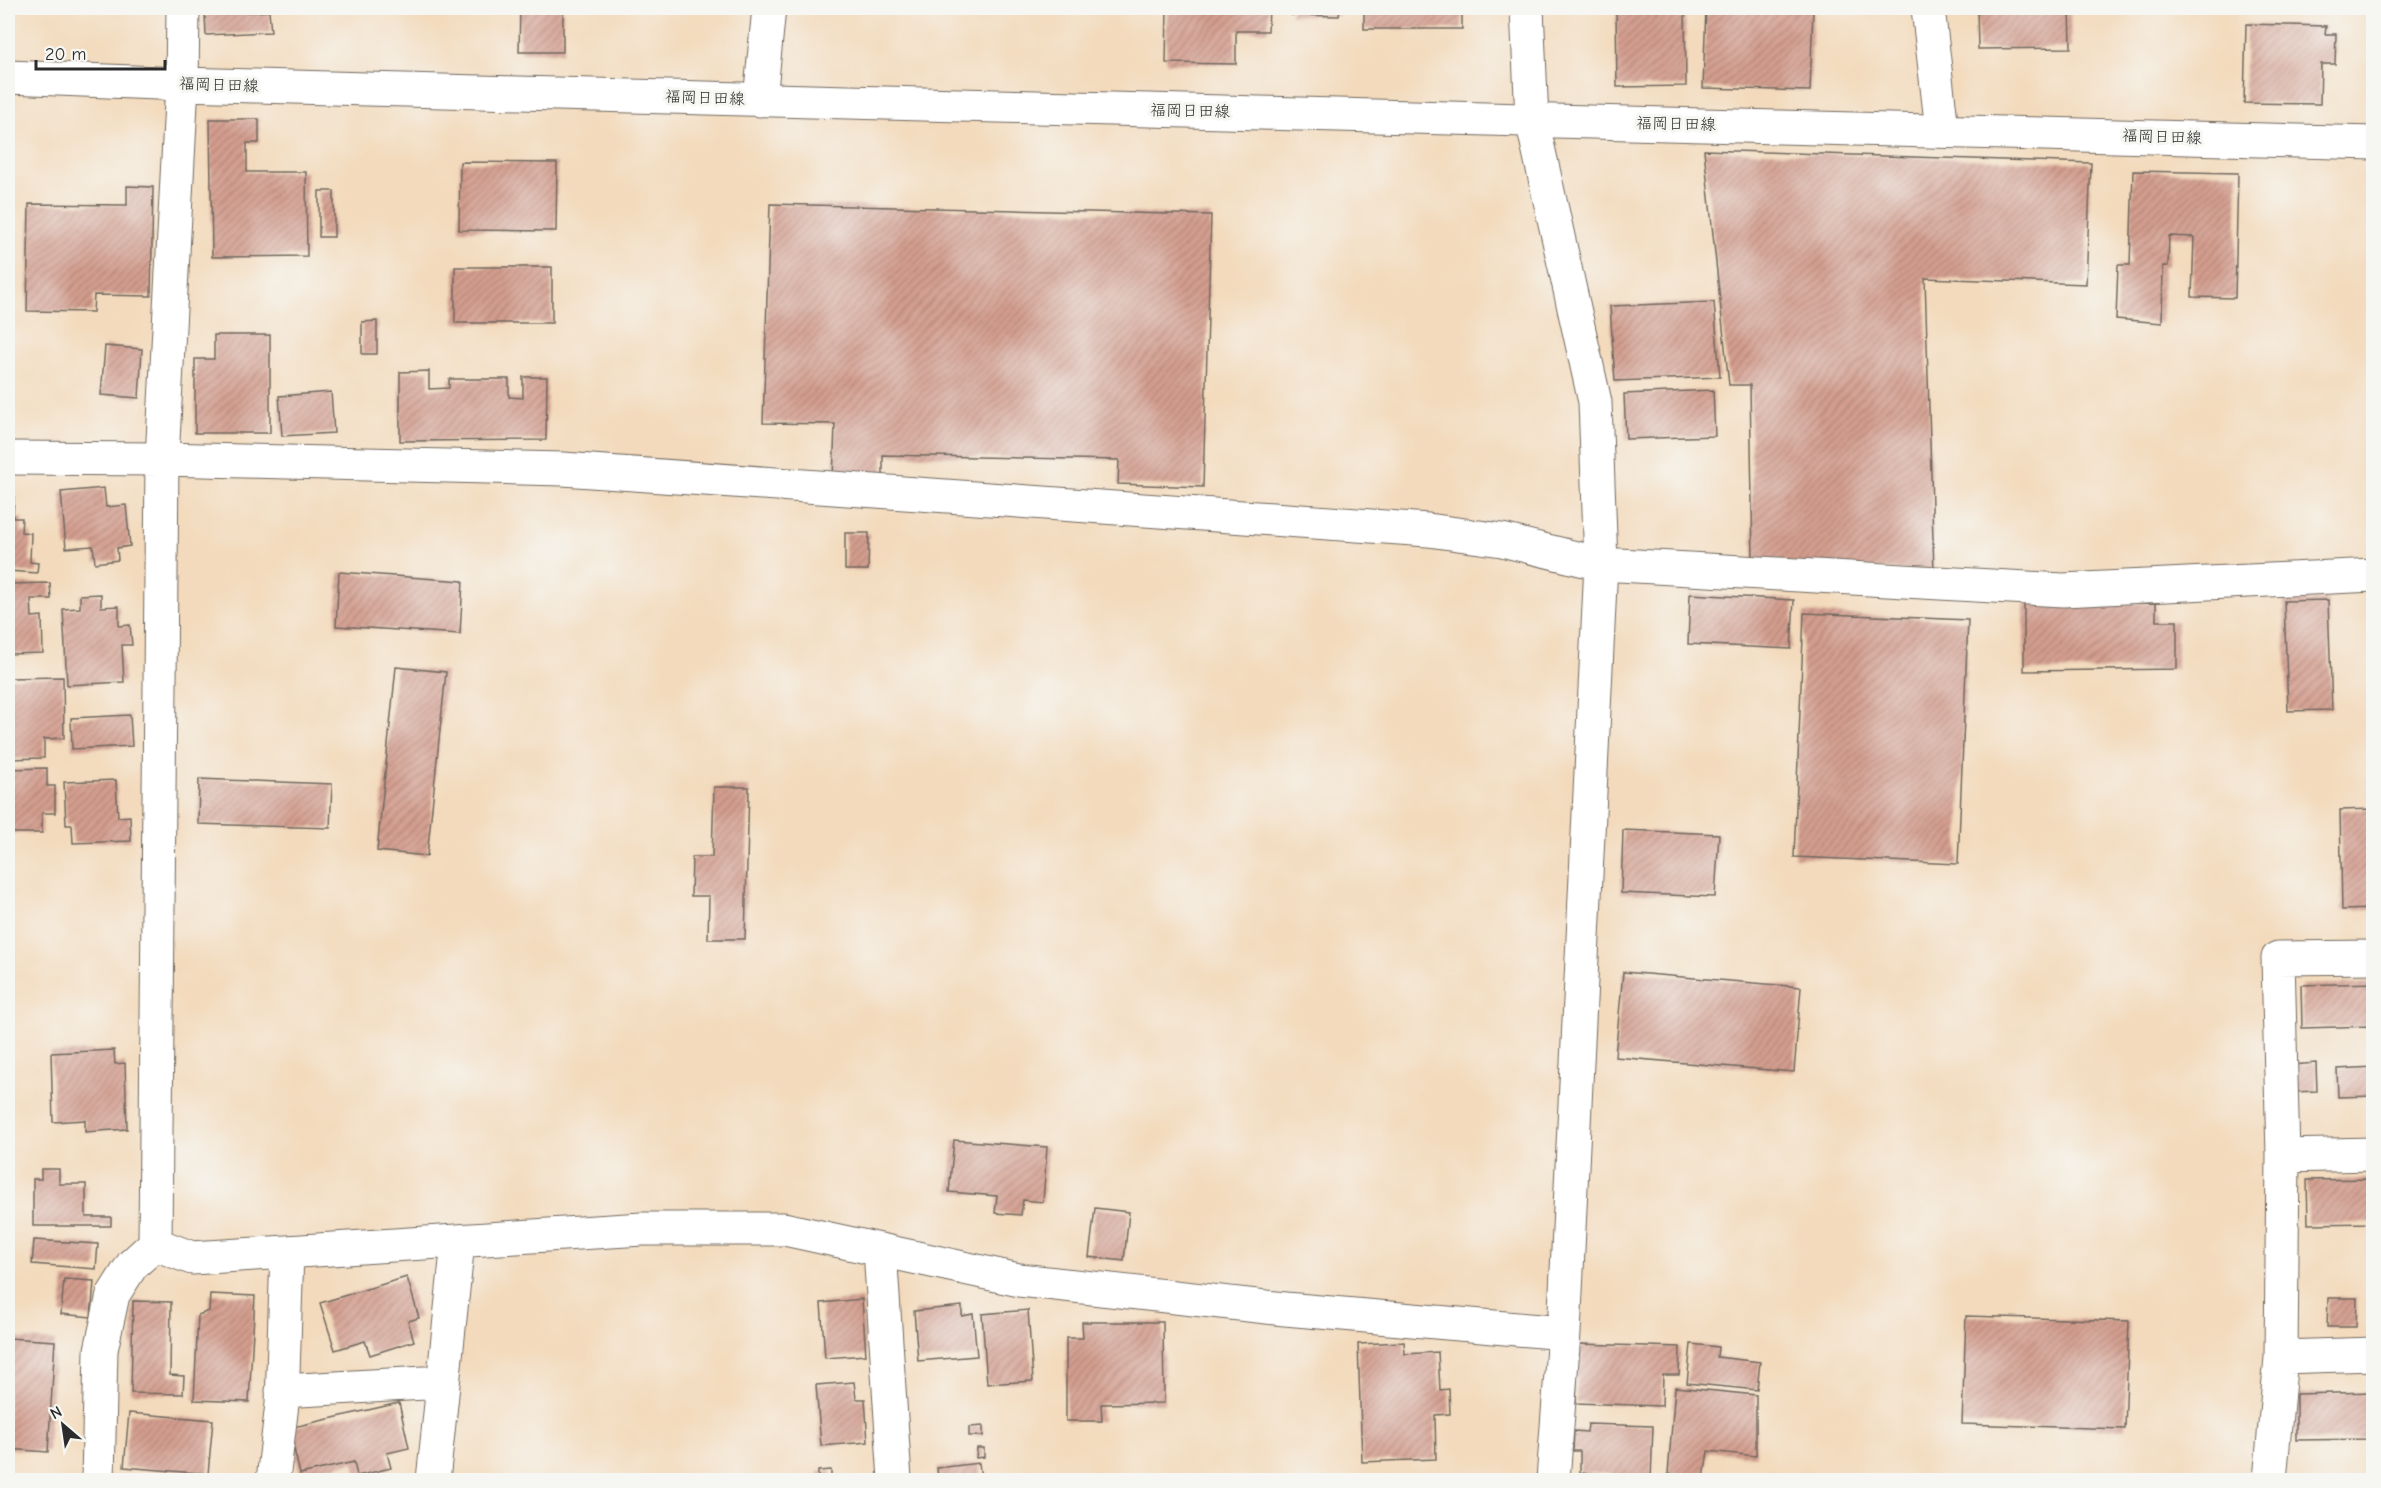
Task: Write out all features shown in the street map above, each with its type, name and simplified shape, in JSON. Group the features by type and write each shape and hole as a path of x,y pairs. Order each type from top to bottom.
{"street":[{"path":"98,1480 100,1350 113,1295 132,1265 155,1244 162,459 182,84 183,8"},
{"path":"760,100 769,8"},
{"path":"1527,8 1532,120 1595,402 1601,564 1564,1333 1553,1480"},
{"path":"1928,8 1942,130"},
{"name":"福岡日田線","path":"8,77 182,84 2373,143"},
{"path":"8,458 162,459 563,469 1416,529 1502,540 1601,564 2063,590 2373,575"},
{"path":"2270,1480 2281,1357 2283,1156 2278,958 2373,957"},
{"path":"2283,1156 2373,1154"},
{"path":"155,1244 192,1258 642,1229 784,1229 1019,1280 1285,1309 1564,1333"},
{"path":"433,1480 458,1242"},
{"path":"880,1250 895,1480"},
{"path":"273,1480 282,1391 287,1252"},
{"path":"2281,1357 2373,1354"},
{"path":"282,1391 443,1382"}],"building":[{"path":"520,8 563,8 563,52 519,52"},
{"path":"1167,8 1269,8 1268,31 1236,31 1236,64 1166,63"},
{"path":"1291,8 1340,8 1339,16 1291,15"},
{"path":"1364,8 1462,8 1462,29 1364,29"},
{"path":"1616,8 1685,8 1686,86 1617,87"},
{"path":"1706,8 1813,8 1810,91 1703,88"},
{"path":"1977,8 2070,8 2071,48 1978,49"},
{"path":"269,11 271,32 206,35 205,14"},
{"path":"2246,24 2326,26 2325,34 2336,34 2335,64 2321,64 2320,104 2244,103"},
{"path":"210,119 259,119 259,143 247,143 247,172 306,172 307,256 212,257"},
{"path":"1704,150 2091,163 2086,284 1925,278 1934,572 1753,562 1750,385 1729,385"},
{"path":"460,162 557,163 556,231 459,230"},
{"path":"2133,171 2238,173 2235,298 2192,297 2194,237 2169,236 2168,266 2163,266 2162,323 2116,319 2118,265 2130,265"},
{"path":"127,186 153,187 151,296 94,295 93,312 27,311 29,204 127,205"},
{"path":"319,191 334,191 334,237 319,237"},
{"path":"770,204 1211,215 1203,487 1118,484 1119,460 883,455 883,481 833,480 835,424 763,423"},
{"path":"455,267 552,267 552,323 455,323"},
{"path":"1714,302 1720,377 1615,381 1610,306"},
{"path":"377,321 377,354 362,354 362,322"},
{"path":"214,335 270,335 270,433 195,433 195,359 214,359"},
{"path":"105,346 142,349 139,398 101,395"},
{"path":"429,371 429,389 449,388 449,379 509,379 509,397 523,398 523,377 547,377 546,440 400,441 400,372"},
{"path":"1713,390 1715,436 1626,439 1624,394"},
{"path":"331,392 334,433 282,436 279,396"},
{"path":"104,488 106,507 126,505 130,546 117,548 118,560 95,563 93,546 66,548 61,492"},
{"path":"8,495 14,496 13,518 22,518 21,532 31,533 30,562 38,563 37,573 8,571"},
{"path":"845,533 869,533 868,570 845,570"},
{"path":"339,572 463,581 460,634 336,626"},
{"path":"50,583 51,599 31,599 32,617 42,616 43,653 8,654 8,584"},
{"path":"101,594 101,607 119,606 119,626 130,625 132,645 122,645 124,682 67,685 63,609 80,608 80,595"},
{"path":"1690,594 1794,600 1791,649 1688,644"},
{"path":"2328,600 2332,710 2288,711 2284,601"},
{"path":"2156,603 2156,621 2177,621 2177,669 2024,671 2024,604"},
{"path":"1804,613 1968,620 1958,864 1794,857"},
{"path":"396,667 446,672 427,856 377,851"},
{"path":"63,677 64,738 44,739 44,758 8,759 8,678"},
{"path":"130,715 132,746 72,749 71,718"},
{"path":"47,768 47,786 55,786 55,813 42,813 42,833 8,833 8,769"},
{"path":"199,779 332,784 330,828 198,824"},
{"path":"116,780 118,817 130,816 131,841 73,843 72,825 66,825 64,782"},
{"path":"714,787 749,787 745,939 708,939 709,896 691,896 692,857 712,857"},
{"path":"2374,809 2374,909 2342,910 2340,810"},
{"path":"1623,830 1719,834 1715,897 1621,893"},
{"path":"1623,972 1801,987 1794,1072 1615,1057"},
{"path":"2374,983 2374,1026 2302,1028 2301,985"},
{"path":"114,1050 115,1064 125,1063 127,1129 85,1132 85,1120 53,1122 51,1053"},
{"path":"2316,1063 2317,1091 2292,1092 2291,1065"},
{"path":"2374,1067 2374,1096 2338,1097 2337,1069"},
{"path":"954,1140 1047,1147 1043,1202 1023,1200 1021,1215 995,1213 997,1196 949,1192"},
{"path":"41,1169 59,1169 59,1184 86,1184 86,1217 111,1217 111,1226 33,1226 33,1179 41,1179"},
{"path":"2374,1179 2374,1223 2308,1224 2307,1180"},
{"path":"1095,1208 1129,1212 1124,1261 1089,1257"},
{"path":"34,1240 98,1244 96,1269 32,1264"},
{"path":"407,1277 419,1318 408,1321 414,1341 370,1355 365,1341 335,1350 320,1303"},
{"path":"64,1279 94,1281 91,1317 61,1314"},
{"path":"210,1294 255,1296 249,1402 194,1400 198,1315 209,1311"},
{"path":"2328,1298 2357,1298 2356,1327 2327,1327"},
{"path":"862,1299 866,1355 825,1358 821,1303"},
{"path":"133,1301 171,1302 170,1375 184,1376 183,1394 131,1393"},
{"path":"962,1306 962,1316 973,1314 977,1356 918,1361 914,1311"},
{"path":"1028,1310 1033,1381 987,1384 982,1314"},
{"path":"1966,1316 2129,1321 2125,1429 1962,1424"},
{"path":"1082,1322 1163,1322 1164,1403 1101,1404 1102,1421 1066,1421 1066,1338 1083,1338"},
{"path":"8,1338 55,1341 48,1452 8,1449"},
{"path":"1404,1342 1405,1354 1438,1352 1440,1390 1449,1389 1450,1414 1435,1415 1436,1459 1362,1462 1358,1344"},
{"path":"1578,1344 1680,1347 1679,1375 1663,1375 1662,1406 1576,1403"},
{"path":"1691,1344 1718,1347 1717,1357 1760,1362 1757,1390 1687,1383"},
{"path":"854,1382 856,1399 865,1399 868,1442 821,1446 816,1385"},
{"path":"1675,1387 1756,1395 1756,1456 1708,1451 1704,1478 1668,1474"},
{"path":"2374,1392 2374,1439 2296,1440 2296,1394"},
{"path":"399,1403 409,1448 387,1453 391,1468 357,1476 354,1462 300,1474 289,1428"},
{"path":"129,1413 213,1420 208,1474 124,1467"},
{"path":"1588,1424 1653,1426 1651,1480 1611,1480 1611,1474 1580,1473 1580,1451 1573,1451 1574,1431 1587,1432"},
{"path":"983,1426 983,1436 969,1436 969,1427"},
{"path":"977,1448 984,1448 984,1457 976,1458"},
{"path":"979,1463 981,1480 938,1480 937,1468"},
{"path":"831,1470 831,1480 818,1480 818,1471"}]}
